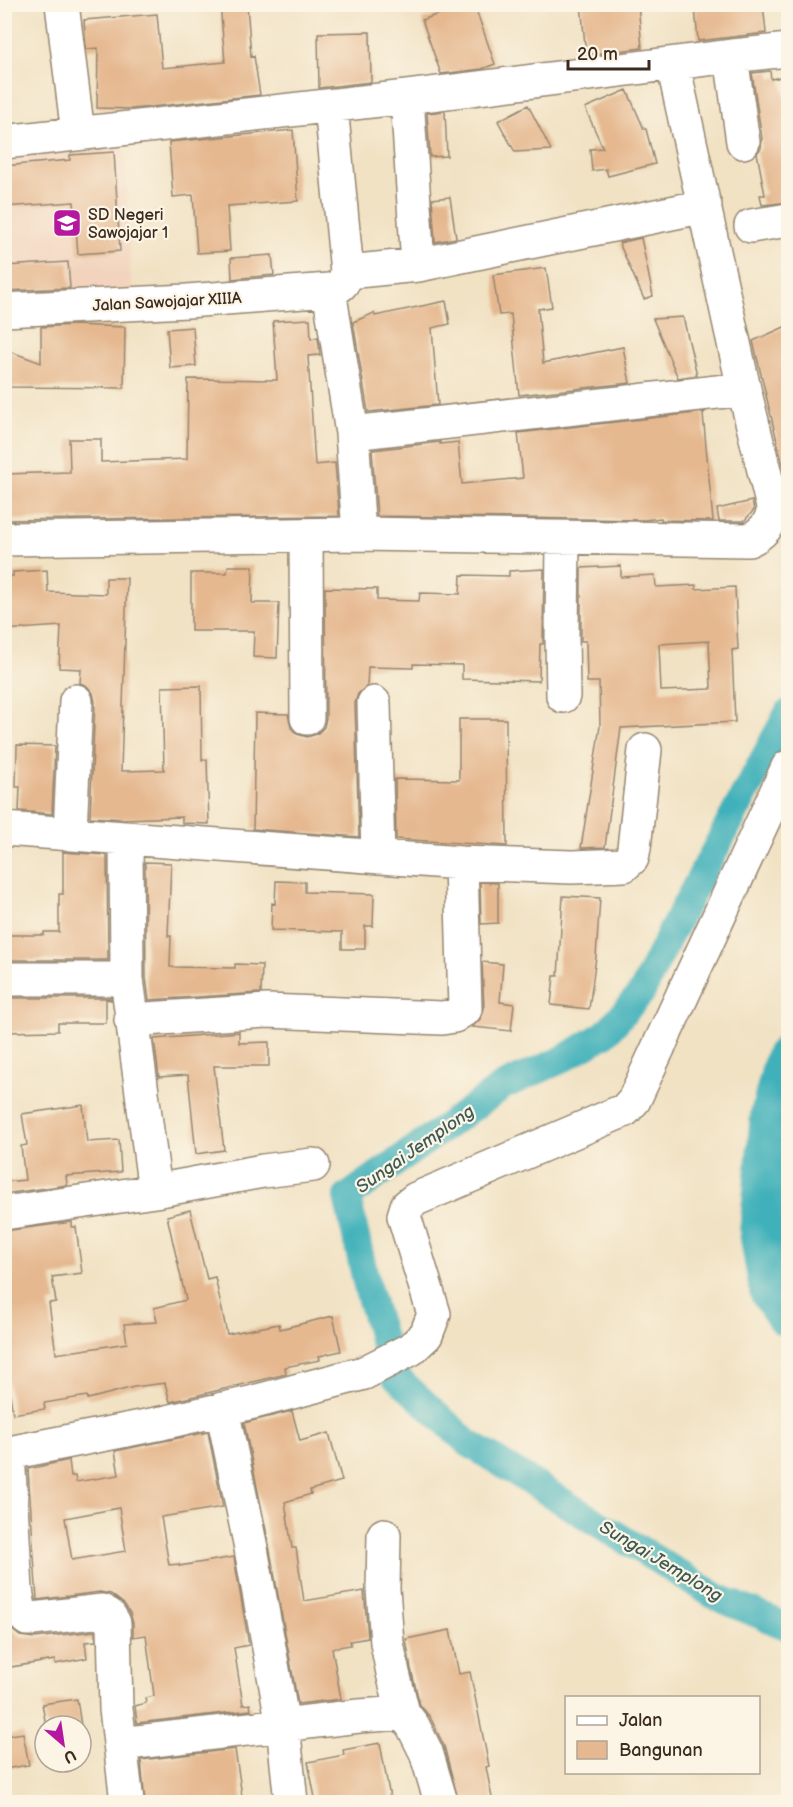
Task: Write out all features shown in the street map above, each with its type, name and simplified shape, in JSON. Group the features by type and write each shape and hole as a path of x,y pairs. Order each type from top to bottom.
{"street":[{"path":"62,4 78,134"},
{"path":"4,142 331,106 789,50"},
{"path":"731,56 743,142"},
{"path":"4,539 359,534 749,540 760,535 769,525 774,511 744,389 673,64"},
{"path":"407,97 418,265"},
{"path":"331,106 338,281 359,534"},
{"name":"Jalan Sawojajar XIIIA","path":"4,310 187,301 338,281 705,206"},
{"path":"751,226 789,220"},
{"path":"352,433 744,389"},
{"path":"306,535 307,718"},
{"path":"563,538 563,696"},
{"path":"70,833 76,701"},
{"path":"374,703 378,857"},
{"path":"4,829 461,863 572,867 624,865 632,858 634,848 645,750"},
{"path":"127,1803 116,1690 114,1623 109,1615 102,1611 27,1619 19,1608 6,1453 222,1409 375,1369 411,1349 426,1335 434,1314 404,1216 407,1206 416,1199 625,1110 634,1100 789,767"},
{"path":"126,839 127,979 155,1191"},
{"path":"131,1020 267,1011 442,1018 454,1016 465,1010 461,863"},
{"path":"5,980 127,979"},
{"path":"4,1213 312,1165"},
{"path":"222,1409 250,1543 283,1725 291,1803"},
{"path":"384,1535 383,1589 387,1643 403,1713 413,1726 426,1752 441,1803"},
{"path":"120,1744 359,1716 403,1713"}],"shaded area":[{"name":"SD Negeri Sawojajar 1","path":"124,137 132,297 5,304 5,150"}],"building":[{"path":"220,4 247,4 251,57 254,56 260,95 132,109 97,108 98,48 86,49 84,20 157,14 162,68 225,62"},
{"path":"467,4 474,4 495,64 482,69 441,74 422,20"},
{"path":"581,4 638,4 642,48 586,55"},
{"path":"727,4 763,4 766,33 698,41 695,8"},
{"path":"370,32 371,82 319,88 318,33"},
{"path":"770,71 771,79 781,77 789,121 789,202 762,205 760,195 765,195 757,153 761,148 762,139 752,73"},
{"path":"627,90 646,129 655,164 608,176 606,169 592,171 590,149 603,148 585,108"},
{"path":"528,105 551,150 515,152 498,121"},
{"path":"445,111 447,156 430,157 427,113"},
{"path":"293,130 298,201 227,206 230,251 197,253 193,195 173,197 169,142"},
{"path":"114,152 120,251 78,254 74,202 4,207 4,166 70,160 70,155"},
{"path":"450,197 456,238 435,242 432,199"},
{"path":"641,238 653,296 644,299 619,243"},
{"path":"272,255 274,275 232,279 231,258"},
{"path":"68,262 70,288 4,291 4,266"},
{"path":"546,268 552,307 538,309 543,363 623,347 630,383 519,395 511,314 499,315 493,275"},
{"path":"446,301 450,324 432,328 438,405 368,412 353,322 374,313 375,316"},
{"path":"683,317 697,375 678,378 653,319"},
{"path":"310,319 311,339 318,337 320,355 308,356 315,465 335,463 339,516 4,520 4,474 70,472 69,439 101,439 101,462 187,459 188,379 277,380 273,321"},
{"path":"73,325 125,327 124,388 4,387 4,349 41,363 41,327"},
{"path":"789,325 789,491 753,341"},
{"path":"193,327 196,366 170,368 167,329"},
{"path":"705,412 703,414 713,521 661,520 661,518 644,520 377,516 372,450 458,442 462,484 523,478 518,433"},
{"path":"752,501 754,510 744,521 719,521 717,509"},
{"path":"228,566 253,566 252,603 279,603 277,658 253,657 254,631 191,631 191,573 227,573"},
{"path":"621,566 621,577 655,575 656,587 696,585 696,589 735,587 738,649 732,650 735,722 621,728 605,847 581,848 600,726 599,682 587,682 586,641 581,641 581,568","holes":["709,641 711,689 661,691 659,644"]},
{"path":"544,569 543,644 540,644 539,681 462,679 462,665 413,664 413,668 368,667 367,686 358,694 355,703 359,837 253,829 255,713 288,714 291,728 297,734 307,737 317,734 324,727 326,718 325,588 377,589 377,600 419,601 420,593 460,594 461,575 509,576 509,571"},
{"path":"47,570 48,592 106,594 106,578 127,578 121,771 164,770 162,687 201,686 202,760 207,760 209,824 182,823 182,817 123,819 90,817 95,702 93,693 87,686 80,683 81,669 59,668 61,626 4,630 4,577 13,576 13,572"},
{"path":"459,719 506,719 507,846 396,839 395,779 459,780"},
{"path":"17,745 55,746 52,814 19,811 20,787 16,787"},
{"path":"63,852 107,855 108,960 4,960 4,935 44,935 44,932 59,932 59,894 63,894"},
{"path":"145,862 171,863 168,936 171,936 170,967 235,968 235,964 262,965 261,993 149,1000 146,978"},
{"path":"276,881 305,882 305,892 374,894 373,926 365,926 365,949 342,949 342,932 271,930"},
{"path":"480,882 498,883 498,923 481,924"},
{"path":"563,896 600,898 596,957 589,1009 551,1005 554,976 558,976"},
{"path":"482,962 503,964 500,1002 514,1004 511,1031 472,1027 481,1018 484,1009"},
{"path":"4,998 111,998 111,1000 106,999 106,1023 58,1023 58,1031 4,1032"},
{"path":"239,1032 239,1043 269,1042 269,1066 214,1066 224,1150 196,1154 188,1075 159,1077 154,1039"},
{"path":"83,1105 87,1142 119,1140 121,1172 66,1176 67,1185 4,1194 4,1182 25,1180 21,1146 27,1145 22,1114"},
{"path":"190,1210 207,1279 215,1277 227,1334 279,1324 280,1329 333,1316 341,1351 319,1356 320,1360 285,1367 286,1374 170,1402 165,1383 134,1387 88,1399 87,1396 44,1403 45,1409 13,1414 4,1356 4,1231 72,1222 72,1227 76,1227 82,1273 52,1277 56,1302 49,1303 56,1354 127,1343 124,1324 157,1322 154,1308 186,1300 167,1216"},
{"path":"292,1411 300,1441 329,1433 342,1481 310,1490 311,1494 285,1502 292,1548 296,1548 304,1601 364,1591 368,1638 350,1641 351,1645 332,1648 341,1699 298,1704 244,1423"},
{"path":"208,1432 223,1507 161,1517 169,1565 179,1564 179,1566 234,1557 249,1645 234,1648 243,1705 250,1704 251,1710 137,1723 135,1706 146,1703 145,1698 154,1696 146,1635 133,1637 133,1623 125,1605 111,1594 100,1592 37,1600 28,1469 69,1460 71,1476 75,1476 76,1482 119,1475 115,1451","holes":["119,1508 126,1551 72,1560 65,1518"]},
{"path":"4,1620 20,1636 35,1638 95,1631 96,1641 85,1642 87,1658 55,1664 55,1660 4,1668"},
{"path":"450,1630 459,1674 470,1672 489,1766 486,1767 493,1803 459,1803 444,1746 430,1717 420,1705 411,1669 406,1639"},
{"path":"77,1699 79,1714 44,1714 42,1704"},
{"path":"23,1733 29,1765 4,1769 4,1736"},
{"path":"380,1743 391,1803 316,1803 308,1762 344,1755 343,1750"},
{"path":"235,1749 243,1803 190,1803 190,1797 145,1803 141,1760"}],"waterway":[{"name":"Sungai Jemplong","path":"788,713 669,936 642,992 605,1034 561,1060 503,1086 347,1197 368,1290 393,1374 468,1443 717,1597 788,1627"},
{"path":"788,1059 774,1115 763,1232 773,1290 788,1313"}],"place":[{"name":"SD Negeri Sawojajar 1","path":"67,223"}]}
